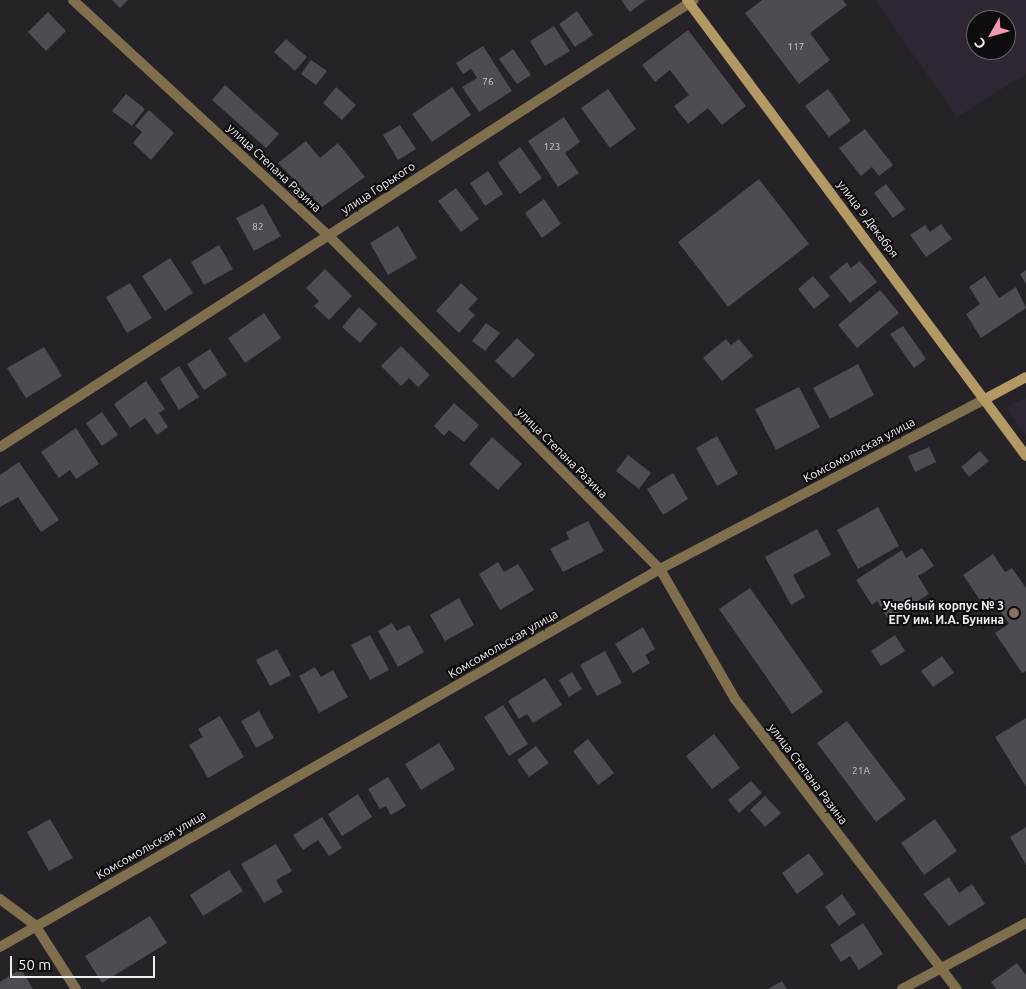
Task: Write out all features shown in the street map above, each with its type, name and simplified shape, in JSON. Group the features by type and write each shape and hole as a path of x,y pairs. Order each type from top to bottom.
{"main road":[{"name":"улица 9 Декабря","path":"690,1 987,398 1026,456"},
{"name":"Комсомольская улица","path":"987,398 1026,377"}],"street":[{"name":"улица Степана Разина","path":"73,0 328,234 660,569 735,699 957,989"},
{"name":"улица Горького","path":"0,447 690,1"},
{"name":"Комсомольская улица","path":"0,947 35,925 660,569 987,398"},
{"path":"0,899 35,925 76,989"},
{"path":"902,989 942,971 1026,923"}],"shaded area":[{"path":"875,0 1026,0 1026,74 957,117"},
{"path":"1026,397 1026,436 1006,408"}],"building":[{"path":"112,0 128,0 120,8"},
{"path":"621,0 646,0 630,12"},
{"path":"762,0 843,0 847,5 810,33 830,60 799,84 745,13"},
{"path":"577,11 593,35 575,47 559,24"},
{"path":"48,12 66,31 46,51 28,32"},
{"path":"554,26 570,51 545,66 530,41"},
{"path":"688,30 746,106 722,125 708,108 688,124 674,106 689,95 670,70 655,82 642,65"},
{"path":"286,39 307,57 295,71 274,52"},
{"path":"483,46 512,91 479,112 462,87 477,78 471,69 463,74 456,63"},
{"path":"513,49 531,75 517,84 499,59"},
{"path":"311,60 327,71 316,85 301,74"},
{"path":"225,85 279,134 266,148 212,100"},
{"path":"336,87 356,105 342,120 323,103"},
{"path":"452,87 471,115 432,142 412,114"},
{"path":"608,89 636,129 610,148 581,108"},
{"path":"828,89 851,121 829,137 805,106"},
{"path":"126,94 145,109 132,126 112,111"},
{"path":"149,110 174,133 151,160 133,143 142,132 135,126"},
{"path":"564,117 580,142 565,153 579,173 558,187 528,141"},
{"path":"400,125 416,149 398,160 383,135"},
{"path":"865,129 893,165 879,176 872,167 861,176 839,148"},
{"path":"306,141 320,158 338,143 365,177 322,207 278,163"},
{"path":"520,147 542,178 520,194 498,163"},
{"path":"488,171 503,194 485,206 470,183"},
{"path":"759,179 809,244 728,307 678,242"},
{"path":"886,184 905,209 893,218 874,193"},
{"path":"456,188 479,219 461,232 438,201"},
{"path":"544,199 561,224 542,238 525,213"},
{"path":"263,204 281,236 254,251 236,218"},
{"path":"941,224 952,239 926,257 910,235 925,225 930,232"},
{"path":"398,226 417,258 388,275 370,243"},
{"path":"219,245 233,269 204,285 191,262"},
{"path":"170,258 193,293 165,311 142,276"},
{"path":"860,261 877,282 850,303 829,277 847,262 851,268"},
{"path":"325,269 352,296 329,320 314,306 319,301 306,288"},
{"path":"1026,270 1026,284 1020,274"},
{"path":"813,276 830,296 814,309 798,289"},
{"path":"985,276 999,298 1016,287 1026,308 981,338 966,314 980,304 969,287"},
{"path":"130,283 152,318 127,333 106,297"},
{"path":"461,283 478,299 468,309 475,315 459,333 436,311"},
{"path":"880,290 899,313 857,348 838,325"},
{"path":"359,307 377,324 360,343 342,327"},
{"path":"264,313 281,338 245,363 228,338"},
{"path":"486,323 500,333 485,351 472,341"},
{"path":"903,326 926,359 914,368 890,334"},
{"path":"517,338 535,355 513,378 495,361"},
{"path":"726,339 731,345 739,339 753,356 722,381 703,358"},
{"path":"401,346 430,375 418,387 409,378 401,386 381,366"},
{"path":"44,347 62,376 26,398 7,368"},
{"path":"210,349 227,375 204,390 187,364"},
{"path":"858,364 874,395 830,419 813,388"},
{"path":"179,366 199,397 179,410 160,379"},
{"path":"146,381 165,409 159,413 168,427 157,435 145,418 130,428 114,404"},
{"path":"799,387 820,427 776,450 755,409"},
{"path":"454,403 479,425 464,442 449,430 444,436 434,426"},
{"path":"102,412 118,435 102,446 86,423"},
{"path":"76,428 99,464 76,479 70,470 59,478 41,452"},
{"path":"717,436 738,474 717,486 696,448"},
{"path":"492,437 522,464 498,490 469,464"},
{"path":"929,447 936,462 915,472 908,456"},
{"path":"980,451 989,461 969,477 961,467"},
{"path":"628,455 651,473 639,489 616,471"},
{"path":"19,462 59,520 41,532 18,497 0,507 0,475"},
{"path":"673,473 688,499 663,515 647,489"},
{"path":"878,507 899,546 858,569 837,530"},
{"path":"588,521 604,551 563,572 550,549 569,539 566,532"},
{"path":"817,529 831,555 793,575 805,597 791,605 765,557"},
{"path":"922,548 934,566 918,576 929,594 888,619 877,601 872,605 856,580 902,550 906,558"},
{"name":"Учебный корпус № 3 ЕГУ им. И.А. Бунина","path":"993,554 1005,572 1012,568 1026,588 1026,671 1022,673 995,633 1009,624 990,597 982,603 963,575"},
{"path":"498,562 504,572 518,564 534,590 500,610 479,574"},
{"path":"750,588 823,692 792,714 719,609"},
{"path":"459,598 474,625 445,641 430,615"},
{"path":"392,623 397,631 409,625 424,652 398,667 378,631"},
{"path":"643,627 655,649 645,655 650,663 633,673 615,644"},
{"path":"370,635 389,670 370,680 351,645"},
{"path":"895,635 905,651 881,666 871,651"},
{"path":"277,649 291,675 270,686 256,660"},
{"path":"605,651 622,683 597,696 580,665"},
{"path":"942,656 954,673 933,687 921,671"},
{"path":"315,667 321,677 333,670 348,697 319,713 299,676"},
{"path":"572,672 582,689 569,697 559,680"},
{"path":"545,678 562,705 533,723 527,714 519,719 508,701"},
{"path":"503,705 528,744 509,756 484,717"},
{"path":"259,711 274,738 256,748 241,721"},
{"path":"220,716 244,757 208,778 189,745 203,737 198,729"},
{"path":"1026,718 1026,787 995,737"},
{"path":"847,721 906,799 876,822 817,743"},
{"path":"714,734 740,768 712,789 686,756"},
{"path":"588,739 614,773 598,785 573,751"},
{"path":"439,743 455,769 421,790 405,764"},
{"path":"536,746 549,763 529,777 517,760"},
{"path":"388,777 406,806 391,815 386,806 380,809 368,789"},
{"path":"751,781 762,793 739,813 728,800"},
{"path":"358,794 372,817 342,836 328,814"},
{"path":"765,796 781,813 765,827 750,810"},
{"path":"322,817 342,848 329,856 318,840 303,850 293,835"},
{"path":"50,819 73,858 49,871 27,832"},
{"path":"935,819 957,851 924,875 901,843"},
{"path":"1026,827 1026,865 1010,837"},
{"path":"276,844 292,871 276,880 283,892 264,903 241,864"},
{"path":"809,853 824,874 797,894 782,873"},
{"path":"229,870 243,891 203,916 190,895"},
{"path":"949,877 959,893 972,884 985,904 949,926 923,894"},
{"path":"842,894 856,914 839,926 825,907"},
{"path":"150,916 167,943 102,983 85,956"},
{"path":"863,923 883,954 859,970 850,956 841,962 830,945"},
{"path":"1017,963 1026,975 1026,989 996,989 991,982"},
{"path":"21,969 33,989 0,989 0,982"},
{"path":"782,981 787,989 768,989"}],"place":[{"name":"Учебный корпус № 3 ЕГУ им. И.А. Бунина","path":"1014,613"}]}
